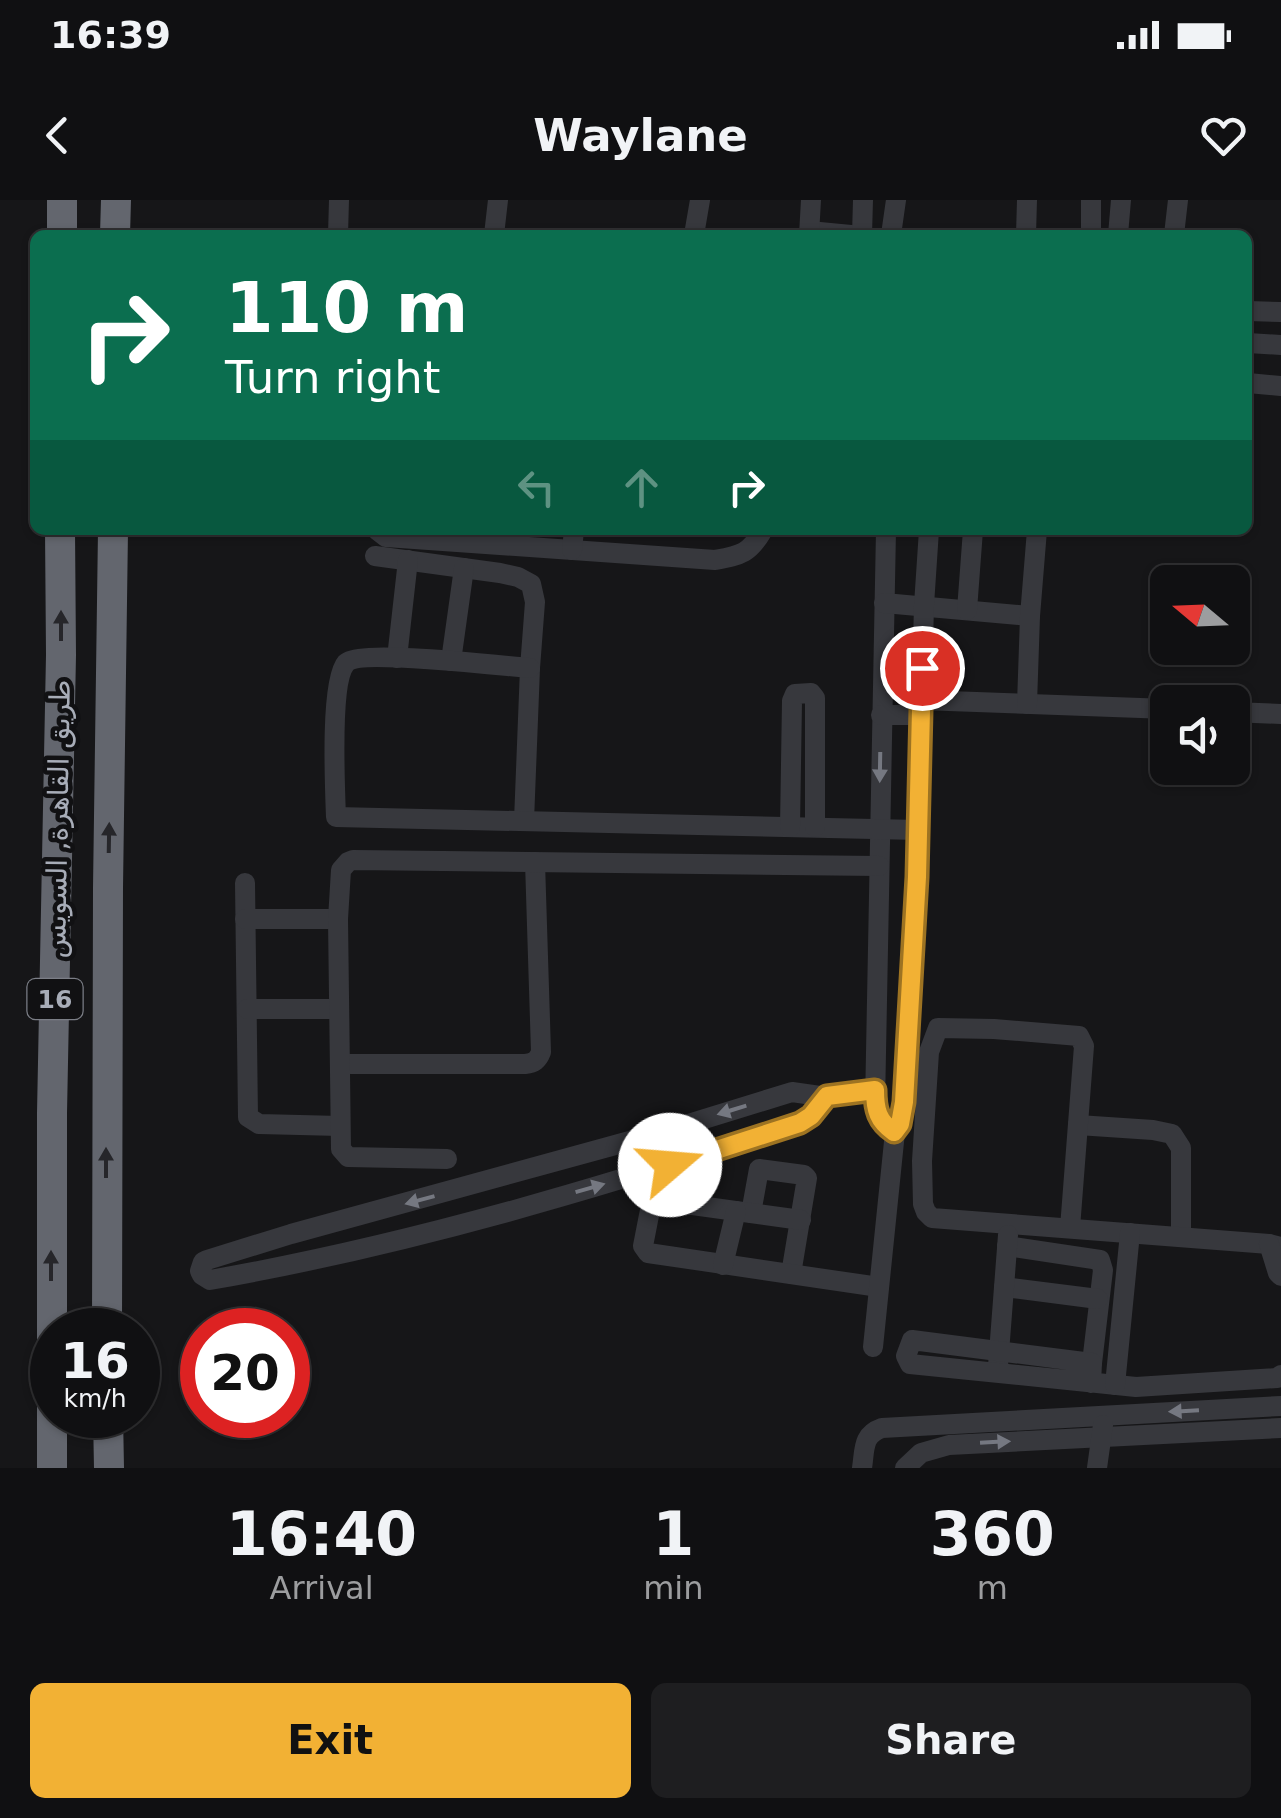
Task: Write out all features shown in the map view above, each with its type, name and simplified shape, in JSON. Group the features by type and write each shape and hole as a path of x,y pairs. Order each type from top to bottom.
{"highway":[{"path":"62,200 62,230"},
{"path":"115,230 116,200"},
{"name":"طريق القاهرة, السويس","path":"52,1468 60,535"},
{"name":"16","path":"107,1308 113,535"},
{"path":"108,1438 109,1468"}],"lane":[{"path":"338,230 339,200"},
{"path":"495,230 498,200"},
{"path":"695,230 700,200"},
{"path":"808,230 811,200"},
{"path":"862,230 863,200"},
{"path":"891,230 896,200"},
{"path":"1026,200 1026,230"},
{"path":"1091,200 1091,230"},
{"path":"1119,230 1122,200"},
{"path":"1175,230 1178,200"},
{"path":"1252,311 1281,312"},
{"path":"1252,343 1281,345"},
{"path":"1252,383 1281,386"},
{"path":"383,535 573,540 715,560 740,555 759,535"},
{"path":"886,535 875,1090 878,1116 894,1132"},
{"path":"873,1346 894,1132 902,1113 906,1061 917,877 929,535"},
{"path":"968,610 973,535"},
{"path":"1027,704 1037,535"},
{"path":"375,556 518,577 531,584 536,602 524,822"},
{"path":"396,658 408,560"},
{"path":"451,661 464,568"},
{"path":"884,603 1030,616"},
{"path":"530,668 396,658 355,658 347,662 340,676 335,742 336,817 918,830"},
{"path":"790,826 792,698 798,693 814,697 814,827"},
{"path":"882,715 921,707 1027,704 1150,708"},
{"path":"1250,713 1281,714"},
{"path":"447,1159 348,1157 342,1150 338,919 341,870 348,862 535,862 878,871 917,877"},
{"path":"340,1064 525,1064 538,1058 541,1052 535,862"},
{"path":"245,883 248,1117 258,1124 340,1126"},
{"path":"245,918 338,919"},
{"path":"247,1008 340,1008"},
{"path":"1070,1228 1084,1046 1079,1036 994,1028 938,1028 929,1052 923,1142 923,1204 932,1218 1275,1246 1281,1276"},
{"path":"876,1061 906,1061"},
{"path":"827,1096 800,1123 670,1165 300,1264 210,1280 200,1271 208,1260 292,1234 547,1165 792,1092 827,1096 875,1090"},
{"path":"1078,1124 1172,1134 1180,1148 1182,1237"},
{"path":"659,1133 670,1165"},
{"path":"547,1165 555,1197"},
{"path":"723,1264 758,1170 804,1175 808,1180 791,1274"},
{"path":"802,1220 658,1200 651,1205 643,1246 646,1252 879,1287"},
{"path":"384,1210 393,1241"},
{"path":"1008,1223 998,1363 1091,1373 1114,1385 1171,1385 1281,1376"},
{"path":"1114,1385 1130,1233"},
{"path":"292,1234 300,1264"},
{"path":"1007,1246 1100,1260 1103,1270 1091,1373"},
{"path":"1004,1287 1098,1299"},
{"path":"905,1468 921,1453 949,1444 1281,1406"},
{"path":"905,1468 910,1426"},
{"path":"1097,1468 1103,1426"},
{"path":"862,1468 866,1437 882,1428 1281,1428"}],"route":[{"path":"670,1165 800,1123 827,1096 875,1090 875,1106 883,1124 894,1132 900,1124 917,877 922,668"}]}
